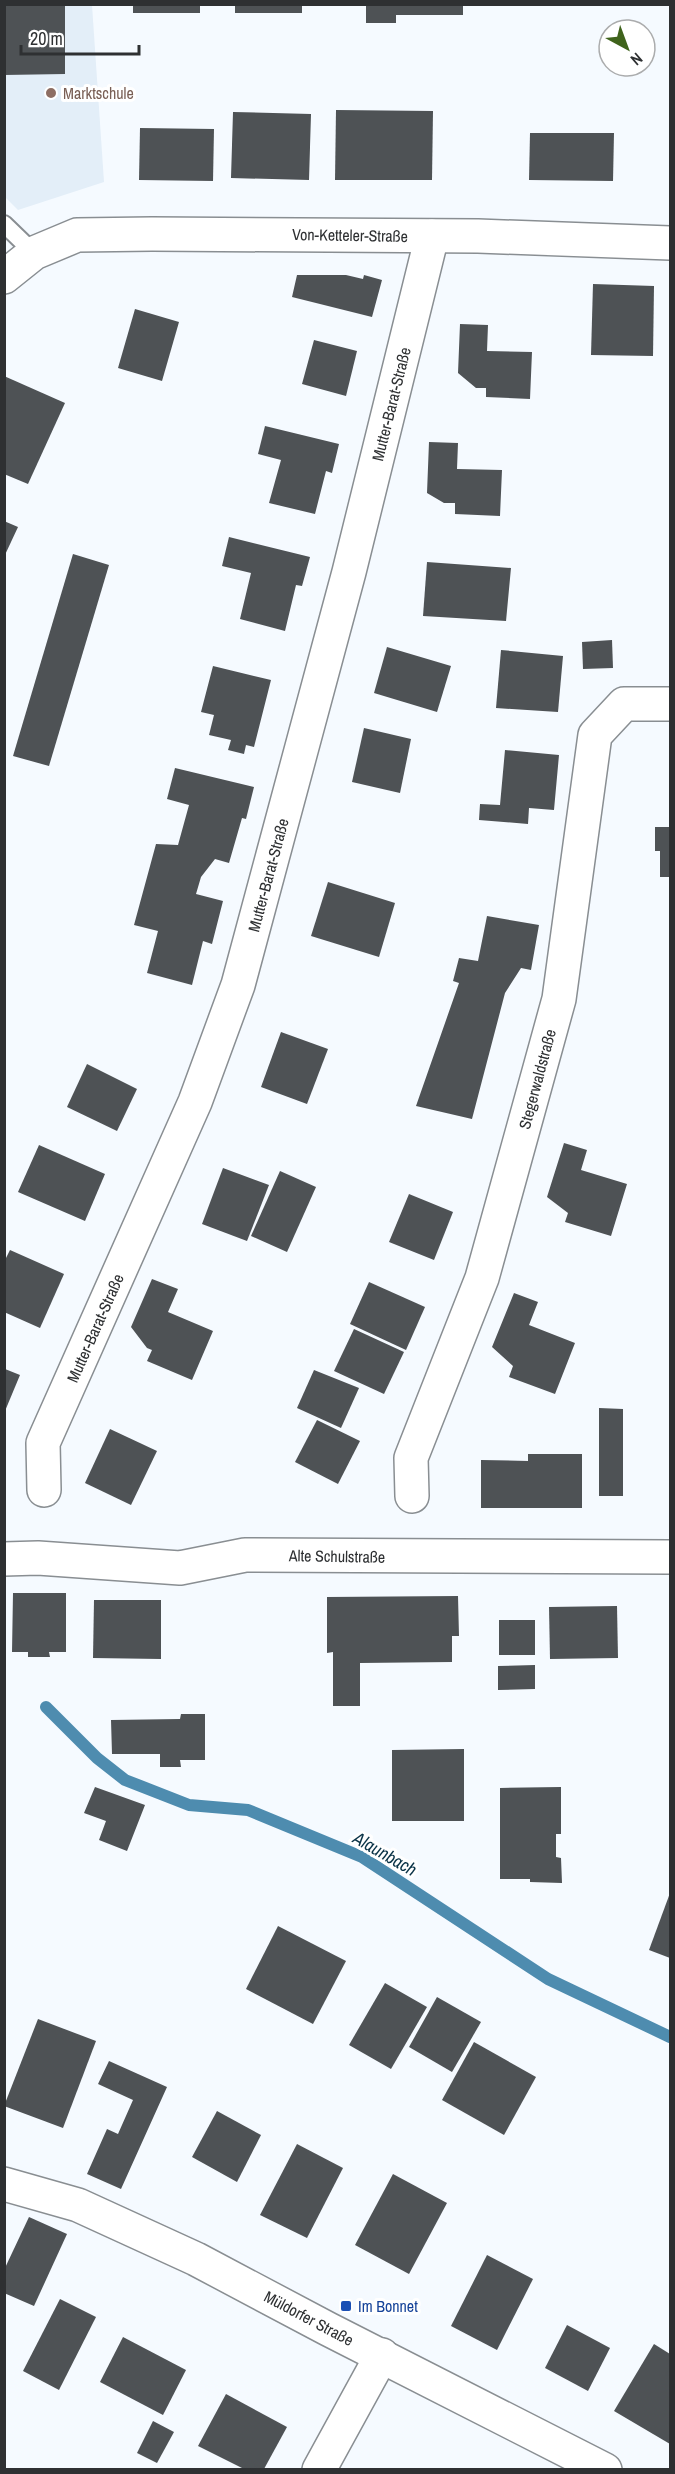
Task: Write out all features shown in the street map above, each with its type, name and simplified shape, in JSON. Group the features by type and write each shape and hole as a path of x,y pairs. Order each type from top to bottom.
{"street":[{"name":"Von-Ketteler-Straße","path":"4,278 34,253 77,235 432,236 670,243"},
{"name":"Mutter-Barat-Straße","path":"44,1490 44,1443 195,1102 238,985 349,572 432,236"},
{"name":"Stegerwaldstraße","path":"412,1496 411,1458 482,1278 559,999 595,735 624,704 670,704"},
{"name":"Alte Schulstraße","path":"4,1559 38,1558 180,1568 245,1555 670,1557"},
{"name":"Müldorfer Straße","path":"4,2184 78,2205 152,2238 605,2469"},
{"path":"319,2469 381,2355"}],"lane":[{"path":"4,225 34,253"}],"shaded area":[{"name":"Marktschule","path":"4,5 92,5 104,182 18,210 5,197"}],"building":[{"path":"4,4 65,4 65,74 4,75"},
{"path":"133,4 200,4 200,13 133,13"},
{"path":"235,4 302,4 302,13 235,13"},
{"path":"366,4 463,4 463,15 396,15 396,23 366,23"},
{"path":"336,110 433,111 432,180 335,180"},
{"path":"233,112 311,114 309,180 231,178"},
{"path":"140,128 214,129 213,181 139,180"},
{"path":"530,133 614,133 613,181 529,180"},
{"path":"297,275 346,275 363,279 364,275 382,280 372,317 292,297"},
{"path":"593,284 654,286 653,356 591,355"},
{"path":"135,309 179,322 162,381 118,368"},
{"path":"460,324 488,325 487,351 532,352 530,399 486,397 486,388 476,388 458,373"},
{"path":"314,340 357,351 346,396 302,384"},
{"path":"4,376 65,403 28,484 4,474"},
{"path":"265,426 339,444 332,473 326,471 315,514 269,503 281,460 258,454"},
{"path":"429,442 458,443 457,469 502,470 500,516 455,514 455,503 444,503 427,493"},
{"path":"4,521 18,527 4,557"},
{"path":"229,537 310,557 302,586 296,585 285,631 240,619 251,573 222,566"},
{"path":"73,554 109,565 49,766 13,756"},
{"path":"427,562 511,568 506,621 423,616"},
{"path":"612,640 613,668 583,669 582,642"},
{"path":"387,647 451,666 437,712 374,693"},
{"path":"501,650 563,656 558,712 496,708"},
{"path":"213,666 271,680 254,747 246,745 244,754 228,750 231,740 209,735 214,715 201,712"},
{"path":"364,728 411,739 400,793 352,782"},
{"path":"505,750 559,755 554,810 529,808 528,824 479,820 480,804 500,805"},
{"path":"175,768 254,787 246,819 242,818 229,863 215,859 201,877 196,894 223,901 212,944 203,941 192,985 147,973 158,931 134,925 156,844 178,845 189,805 167,799"},
{"path":"655,827 670,827 670,877 660,877 660,851 655,851"},
{"path":"328,882 395,903 379,957 311,936"},
{"path":"487,916 539,925 531,970 521,968 505,993 472,1119 416,1106 459,983 453,981 459,958 478,961"},
{"path":"281,1032 328,1049 307,1104 261,1087"},
{"path":"87,1064 137,1089 117,1131 67,1107"},
{"path":"564,1143 587,1150 581,1170 627,1184 611,1236 565,1222 568,1213 547,1197"},
{"path":"39,1145 105,1174 85,1221 18,1192"},
{"path":"223,1168 269,1185 247,1241 202,1224"},
{"path":"280,1171 316,1187 287,1252 251,1236"},
{"path":"409,1194 453,1212 434,1260 389,1242"},
{"path":"10,1250 64,1274 40,1328 4,1312 4,1262"},
{"path":"152,1279 178,1289 168,1312 213,1331 192,1380 147,1361 152,1350 147,1348 131,1327"},
{"path":"369,1282 425,1307 406,1350 350,1324"},
{"path":"514,1293 538,1302 529,1325 575,1343 555,1394 509,1377 513,1366 492,1347"},
{"path":"354,1329 404,1352 384,1394 334,1371"},
{"path":"5,1369 20,1375 5,1411"},
{"path":"314,1370 359,1388 341,1428 297,1408"},
{"path":"599,1408 623,1409 623,1496 599,1496"},
{"path":"317,1420 360,1441 338,1484 295,1462"},
{"path":"110,1429 157,1451 131,1505 85,1483"},
{"path":"528,1454 582,1454 582,1508 481,1508 481,1460 528,1461"},
{"path":"13,1593 66,1593 66,1652 49,1652 50,1657 28,1657 28,1652 12,1652"},
{"path":"458,1596 459,1636 452,1636 452,1662 360,1663 360,1706 333,1706 333,1652 327,1653 327,1597"},
{"path":"94,1600 161,1600 161,1659 93,1658"},
{"path":"617,1606 618,1658 550,1659 549,1607"},
{"path":"499,1620 535,1620 535,1655 499,1655"},
{"path":"535,1665 535,1689 498,1690 498,1666"},
{"path":"181,1714 205,1714 205,1760 180,1760 181,1767 160,1767 160,1754 112,1754 111,1720 180,1719"},
{"path":"464,1749 464,1821 392,1821 392,1750"},
{"path":"95,1787 145,1805 127,1851 99,1840 106,1821 84,1813"},
{"path":"561,1787 561,1834 556,1834 556,1857 561,1858 562,1883 530,1882 530,1879 500,1879 500,1788"},
{"path":"670,1893 670,1958 649,1950"},
{"path":"278,1926 346,1961 313,2024 246,1989"},
{"path":"385,1983 427,2007 391,2069 349,2045"},
{"path":"437,1997 481,2022 452,2072 409,2047"},
{"path":"38,2019 96,2041 63,2128 4,2106"},
{"path":"474,2042 536,2077 504,2135 442,2100"},
{"path":"109,2061 167,2087 121,2189 87,2174 107,2129 118,2134 133,2100 98,2084"},
{"path":"217,2111 261,2135 237,2182 192,2157"},
{"path":"297,2144 343,2168 307,2238 260,2215"},
{"path":"393,2174 447,2203 409,2274 355,2245"},
{"path":"29,2217 67,2234 34,2306 4,2293 4,2270"},
{"path":"487,2255 533,2279 497,2350 451,2326"},
{"path":"60,2299 96,2317 59,2390 23,2371"},
{"path":"567,2325 610,2348 588,2391 545,2368"},
{"path":"123,2337 186,2370 163,2415 100,2382"},
{"path":"654,2344 670,2354 670,2444 614,2411"},
{"path":"226,2394 287,2427 264,2469 244,2469 198,2446"},
{"path":"153,2421 174,2432 157,2463 137,2453"}],"waterway":[{"name":"Alaunbach","path":"46,1707 97,1758 125,1780 189,1805 248,1810 362,1857 548,1979 670,2037"}],"place":[{"name":"Marktschule","path":"51,93"},
{"name":"Im Bonnet","path":"346,2306"}]}
